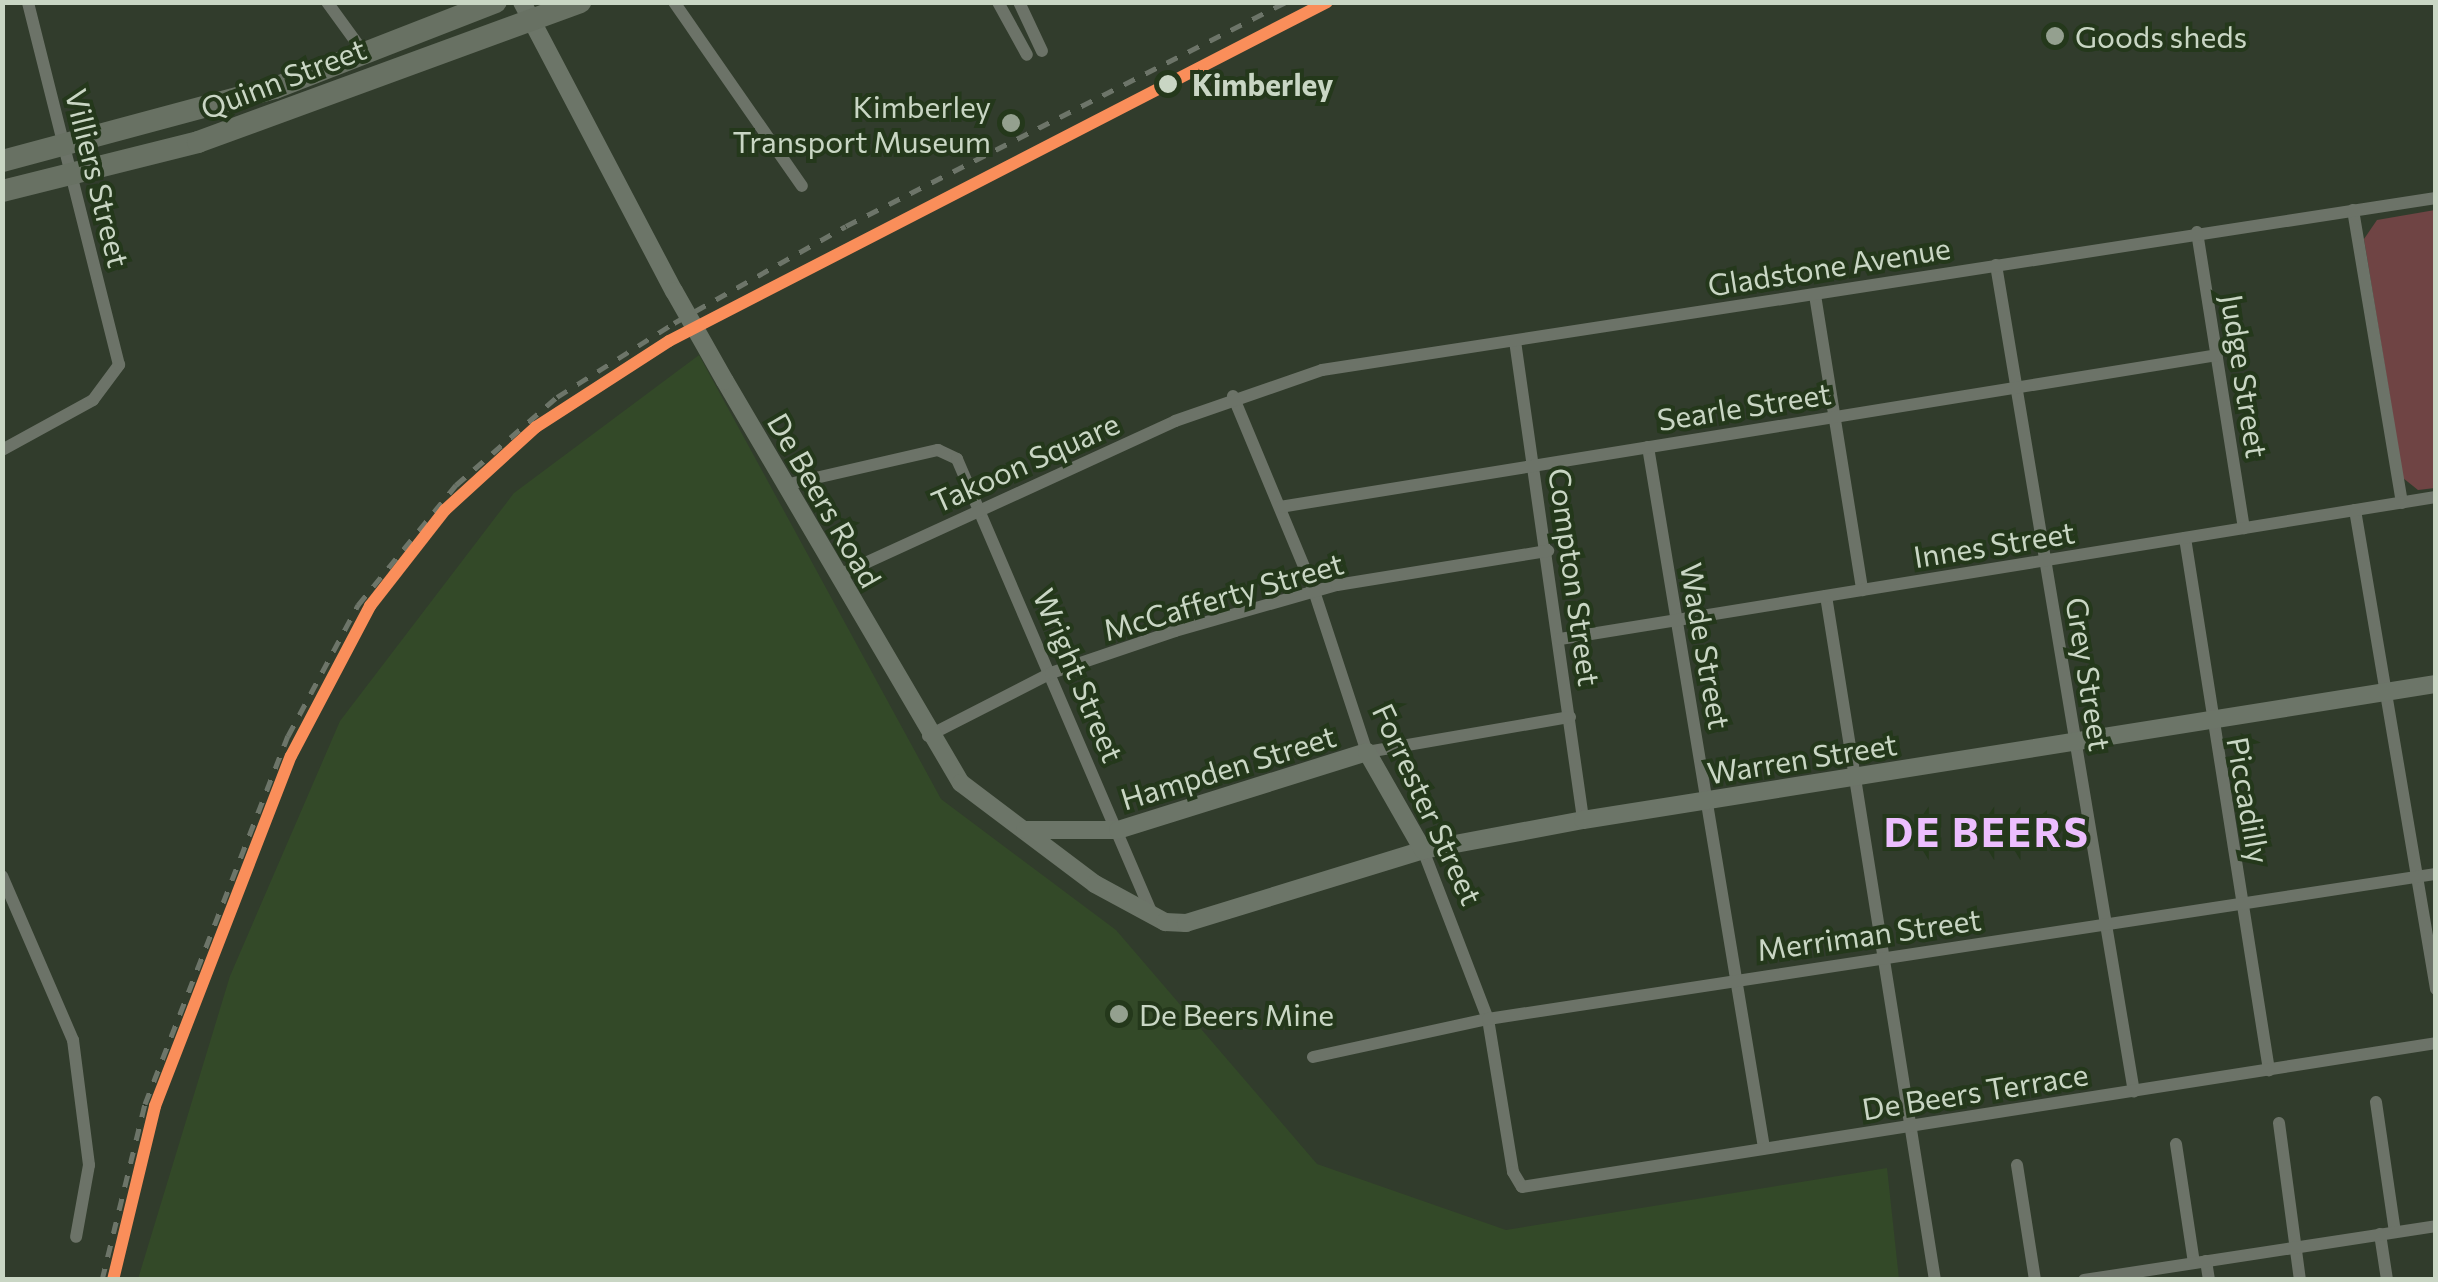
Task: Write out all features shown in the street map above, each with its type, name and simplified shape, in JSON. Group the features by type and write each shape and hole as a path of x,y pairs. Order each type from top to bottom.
{"highway":[{"name":"Quinn Street","path":"2,161 191,114 496,2"},
{"name":"Quinn Street","path":"2,191 198,142 526,11 580,2"}],"street":[{"name":"Villiers Street","path":"2,450 92,400 119,365 28,2"},
{"path":"327,2 364,53"},
{"path":"674,2 802,186"},
{"path":"998,2 1027,56"},
{"path":"1019,2 1042,51"},
{"name":"De Beers Road","path":"526,11 674,291 928,736 961,784 1019,830 1154,919 1186,923"},
{"name":"Gladstone Avenue","path":"1234,396 1350,365 2436,198"},
{"path":"2353,210 2402,503"},
{"name":"Judge Street","path":"2197,232 2244,528"},
{"name":"Grey Street","path":"1996,265 2134,1092"},
{"path":"1815,295 1862,590"},
{"name":"Compton Street","path":"1515,341 1548,551 1583,820"},
{"name":"Searle Street","path":"1280,507 2217,355"},
{"name":"Takoon Square","path":"837,576 981,507 1234,396"},
{"name":"Forrester Street","path":"1234,396 1314,591 1367,752 1423,850 1488,1019 1513,1172 1522,1187"},
{"name":"Wade Street","path":"1648,447 1764,1148"},
{"name":"Wright Street","path":"785,485 938,450 958,459 1154,919"},
{"name":"Innes Street","path":"1560,639 2436,498"},
{"path":"2355,510 2436,989"},
{"name":"Piccadilly","path":"2185,538 2211,723 2269,1070"},
{"name":"McCafferty Street","path":"928,736 1051,674 1314,591 1548,551"},
{"path":"1826,596 1935,1280"},
{"name":"Warren Street","path":"1186,923 1423,850 1583,820 2211,723 2436,684"},
{"name":"Hampden Street","path":"1019,830 1118,830 1367,752 1570,717"},
{"name":"Merriman Street","path":"1313,1057 1488,1019 1736,978 2436,874"},
{"path":"2,876 74,1040 88,1165 76,1237"},
{"name":"De Beers Terrace","path":"1522,1187 2436,1043"},
{"path":"2376,1102 2395,1232"},
{"path":"2279,1123 2300,1280"},
{"path":"2176,1144 2200,1262 2209,1280"},
{"path":"2017,1165 2035,1280"},
{"path":"2084,1280 2436,1226"},
{"path":"2380,1234 2387,1280"}],"shaded area":[{"path":"2435,210 2435,488 2418,490 2403,478 2364,239 2377,220"},
{"name":"De Beers Mine","path":"699,355 941,799 1116,930 1317,1164 1506,1230 1887,1168 1899,1279 138,1279 230,976 340,721 514,493"}],"railway":[{"path":"102,1280 145,1104 288,736 358,605 456,485 557,397 674,323 846,226 1285,2"}],"transit line":[{"path":"113,1280 155,1106 291,756 370,606 445,510 536,427 669,341 1327,2"}],"place":[{"name":"Goods sheds","path":"2055,36"},
{"name":"Kimberley","path":"1168,84"},
{"name":"Kimberley Transport Museum","path":"1011,123"},
{"name":"De Beers Mine","path":"1119,1014"}],"district":[{"name":"DE BEERS","path":"1987,831"}]}
